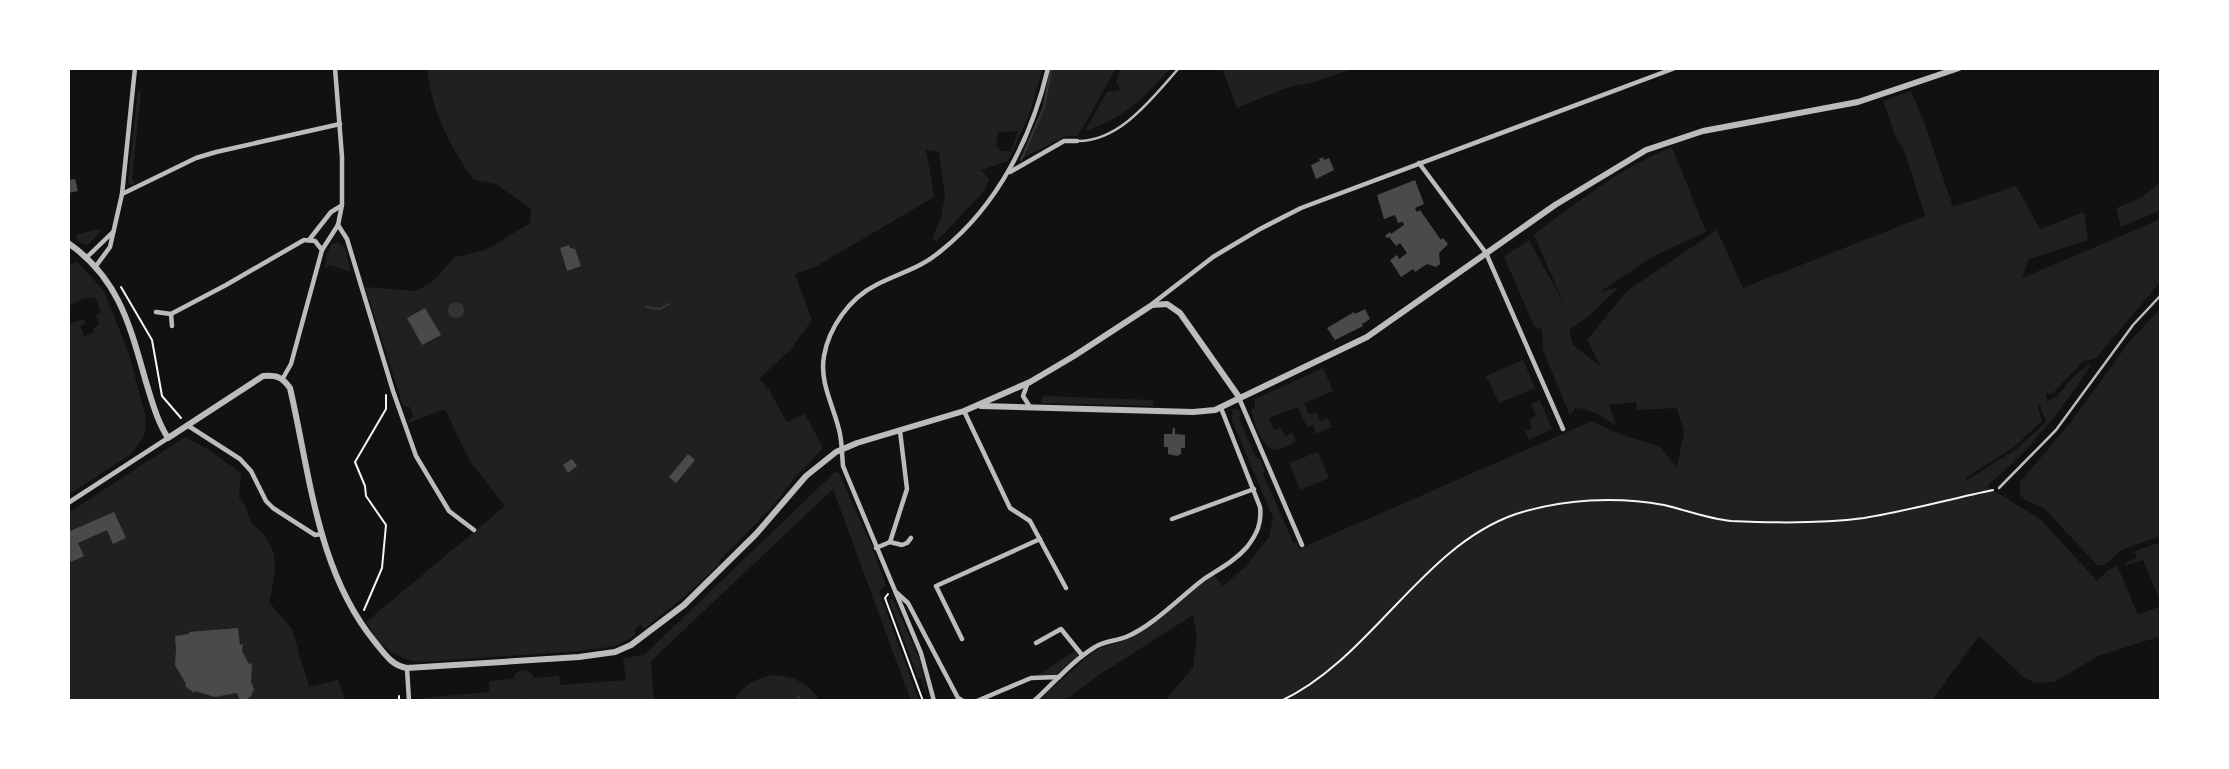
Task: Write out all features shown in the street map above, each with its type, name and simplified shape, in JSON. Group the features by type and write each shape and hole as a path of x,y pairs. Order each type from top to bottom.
{"street":[{"path":"96,266 110,247 122,194 135,68"},
{"path":"283,378 291,364 322,250 338,225 342,205 340,124 335,68"},
{"path":"934,701 921,653 843,466 840,431 830,405 824,377 824,358 835,324 855,301 875,285 915,270 944,249 978,213 1009,172 1039,107 1048,68"},
{"path":"68,503 263,376 276,375 283,378 290,388 322,534 337,579 362,625 387,657 400,667 407,668 579,657 615,652 631,645 684,605 756,534 806,477 842,449 976,407 1030,382 1152,305 1213,257 1301,208 1675,68"},
{"path":"976,407 1193,412 1209,412 1221,408 1367,337 1555,205 1646,150 1673,140 1750,121 1858,102 1959,68"},
{"path":"122,194 196,158 340,124"},
{"path":"1009,172 1064,141 1077,141"},
{"path":"1419,163 1486,253 1563,429"},
{"path":"309,240 331,212 342,205"},
{"path":"338,225 347,239 393,391 416,456 449,511 474,530"},
{"path":"87,257 114,231"},
{"path":"156,312 171,314 304,240 315,241 322,250"},
{"path":"68,243 96,266 121,303 153,408 168,438"},
{"path":"1152,305 1167,304 1180,313 1239,397 1302,545"},
{"path":"171,314 172,326"},
{"path":"1030,382 1023,394 1030,407"},
{"path":"1034,701 1082,655 1098,644 1126,637 1177,602 1246,548 1257,533 1261,520 1260,507 1221,408"},
{"path":"964,411 1010,509 1030,521 1066,588"},
{"path":"186,424 240,459 251,471 266,501 273,508 315,535 322,534"},
{"path":"890,542 907,488 900,431"},
{"path":"1172,519 1254,489"},
{"path":"876,548 890,542 902,545 911,538"},
{"path":"962,639 936,586 1040,540"},
{"path":"894,590 908,603 962,701"},
{"path":"1036,643 1061,629 1082,655"},
{"path":"407,668 409,701"},
{"path":"977,701 1031,678 1060,677"}],"lane":[{"path":"1077,141 1087,142 1106,135 1125,122 1144,107 1179,68"},
{"path":"1998,488 2056,430 2126,334 2161,295"}],"path":[{"path":"117,281 152,340 162,396 186,424"},
{"path":"370,598 382,568 386,525 366,496 365,486 355,462 386,409 387,393 393,391"},
{"path":"1281,701 1341,661 1437,563 1481,532 1516,514 1573,502 1615,500 1664,506 1729,521 1828,522 1890,513 1998,488"},
{"path":"894,590 885,598 923,701"},
{"path":"399,696 399,701"}],"shaded area":[{"path":"427,68 1043,68 1029,115 1008,161 981,170 989,179 985,190 936,242 932,238 941,218 945,195 939,152 926,150 934,195 929,200 815,267 795,274 812,320 791,349 759,379 769,390 787,422 805,414 823,448 771,508 691,591 644,629 641,625 635,629 635,635 616,646 420,662 403,658 388,649 366,622 505,506 469,460 445,409 409,423 413,416 410,407 403,406 365,287 416,291 432,282 455,257 486,250 530,223 531,209 496,184 474,180 443,127 429,84","holes":["1018,131 1011,151 1001,151 996,146 998,132"]},
{"path":"1052,68 1116,68 1078,136 1066,136 1023,158 1045,106"},
{"path":"1121,68 1171,68 1132,106 1111,120 1085,131 1107,92 1120,90 1116,81"},
{"path":"1222,68 1354,68 1315,82 1289,87 1237,108"},
{"path":"138,91 141,91 132,179 134,185 129,184 128,180"},
{"path":"1911,91 1953,207 2016,186 2040,229 2084,212 2088,240 2029,259 2022,278 2161,219 2161,281 2096,358 2082,362 2053,393 2046,394 2047,402 2059,394 2078,372 2091,365 2044,430 1987,486 2041,520 2097,581 2117,565 2138,615 2161,606 2161,636 2098,656 2054,682 2036,683 2026,679 1979,636 1931,701 1164,701 1193,668 1197,636 1193,615 1099,675 1064,701 1038,701 1087,657 1100,648 1137,633 1214,575 1223,586 1245,567 1269,537 1273,518 1232,420 1233,408 1239,410 1239,418 1256,458 1260,459 1265,471 1263,474 1293,542 1297,543 1299,549 1592,421 1617,433 1660,447 1677,467 1684,432 1677,408 1637,410 1636,402 1609,405 1617,426 1581,408 1575,408 1570,416 1543,350 1542,330 1534,326 1504,257 1529,240 1564,304 1534,235 1618,175 1672,147 1706,232 1654,256 1604,289 1601,292 1619,287 1588,317 1569,330 1573,345 1601,367 1587,340 1627,291 1717,230 1743,288 1925,216 1905,152 1896,138 1883,101","holes":["2037,405 2040,405 2046,422 2015,450 1966,481 1965,478 2014,447 2042,421"]},
{"path":"2161,182 2161,210 2121,227 2116,208 2141,198"},
{"path":"100,229 89,244 83,244 76,239 77,234"},
{"path":"338,242 345,248 351,272 330,265 325,268 331,245"},
{"path":"77,262 104,291 129,354 146,427 143,438 131,454 68,495 68,324 84,319 85,324 80,326 84,336 94,333 93,328 99,325 96,315 101,312 95,297 85,298 68,306 68,269 72,263"},
{"path":"456,302 464,310 456,318 448,310"},
{"path":"2161,308 2161,536 2123,549 2104,565 2097,565 2043,507 2020,495 2020,482 2071,422 2129,342"},
{"path":"1523,360 1535,388 1499,403 1486,376"},
{"path":"1323,368 1333,391 1304,403 1309,415 1316,412 1320,421 1328,418 1332,427 1316,434 1313,425 1307,427 1298,407 1269,418 1274,430 1281,428 1285,436 1292,433 1296,441 1280,449 1268,447 1260,436 1251,410 1255,408 1255,399"},
{"path":"1045,396 1153,400 1153,406 1042,403"},
{"path":"1540,400 1552,429 1529,440 1525,431 1532,428 1529,419 1536,416 1531,404"},
{"path":"185,437 208,449 241,473 239,498 251,522 269,542 274,558 269,602 292,629 309,687 338,680 346,701 68,701 68,513"},
{"path":"1318,452 1329,478 1300,490 1289,463"},
{"path":"835,472 839,473 872,547 886,586 879,591 919,701 911,701 833,489 651,661 654,701 533,701 525,698 521,701 423,701 423,698 489,692 489,681 513,679 516,673 523,670 531,672 534,678 559,676 560,685 626,680 623,658 644,655"},
{"path":"2161,542 2161,603 2143,560 2126,565 2126,562 2137,558 2135,551"},
{"path":"893,599 920,660 927,695 889,600"},
{"path":"1075,651 1079,657 1065,669 1050,676 1037,676"},
{"path":"775,675 801,682 820,701 733,701 741,690 751,683"}],"building":[{"path":"1323,157 1324,160 1329,158 1334,170 1316,179 1311,165"},
{"path":"75,179 78,191 68,193 68,180"},
{"path":"1415,180 1424,204 1415,208 1417,212 1420,210 1441,240 1443,238 1448,244 1439,253 1440,264 1436,267 1427,264 1401,277 1390,260 1397,255 1399,259 1407,253 1400,243 1396,246 1385,236 1404,225 1403,222 1398,223 1395,215 1384,219 1377,195"},
{"path":"569,245 575,249 581,266 567,271 560,248"},
{"path":"425,308 441,335 422,345 407,318"},
{"path":"1365,309 1370,319 1362,324 1363,326 1335,340 1327,328 1354,312 1355,314"},
{"path":"1173,428 1175,434 1185,435 1185,448 1181,448 1181,454 1177,456 1168,454 1168,447 1164,447 1164,434 1172,434"},
{"path":"688,454 695,460 676,483 669,477"},
{"path":"572,459 577,466 568,473 563,465"},
{"path":"114,512 126,538 113,544 107,530 78,543 84,556 71,562 68,555 68,532"},
{"path":"238,628 240,645 243,644 242,651 249,664 252,663 251,682 254,689 251,696 245,701 238,701 236,693 215,697 195,691 194,693 185,686 175,665 175,636 189,632"}],"waterway":[{"path":"1021,160 1044,107 1051,68"},
{"path":"646,307 660,309 669,304"},
{"path":"796,701 799,697"}]}
